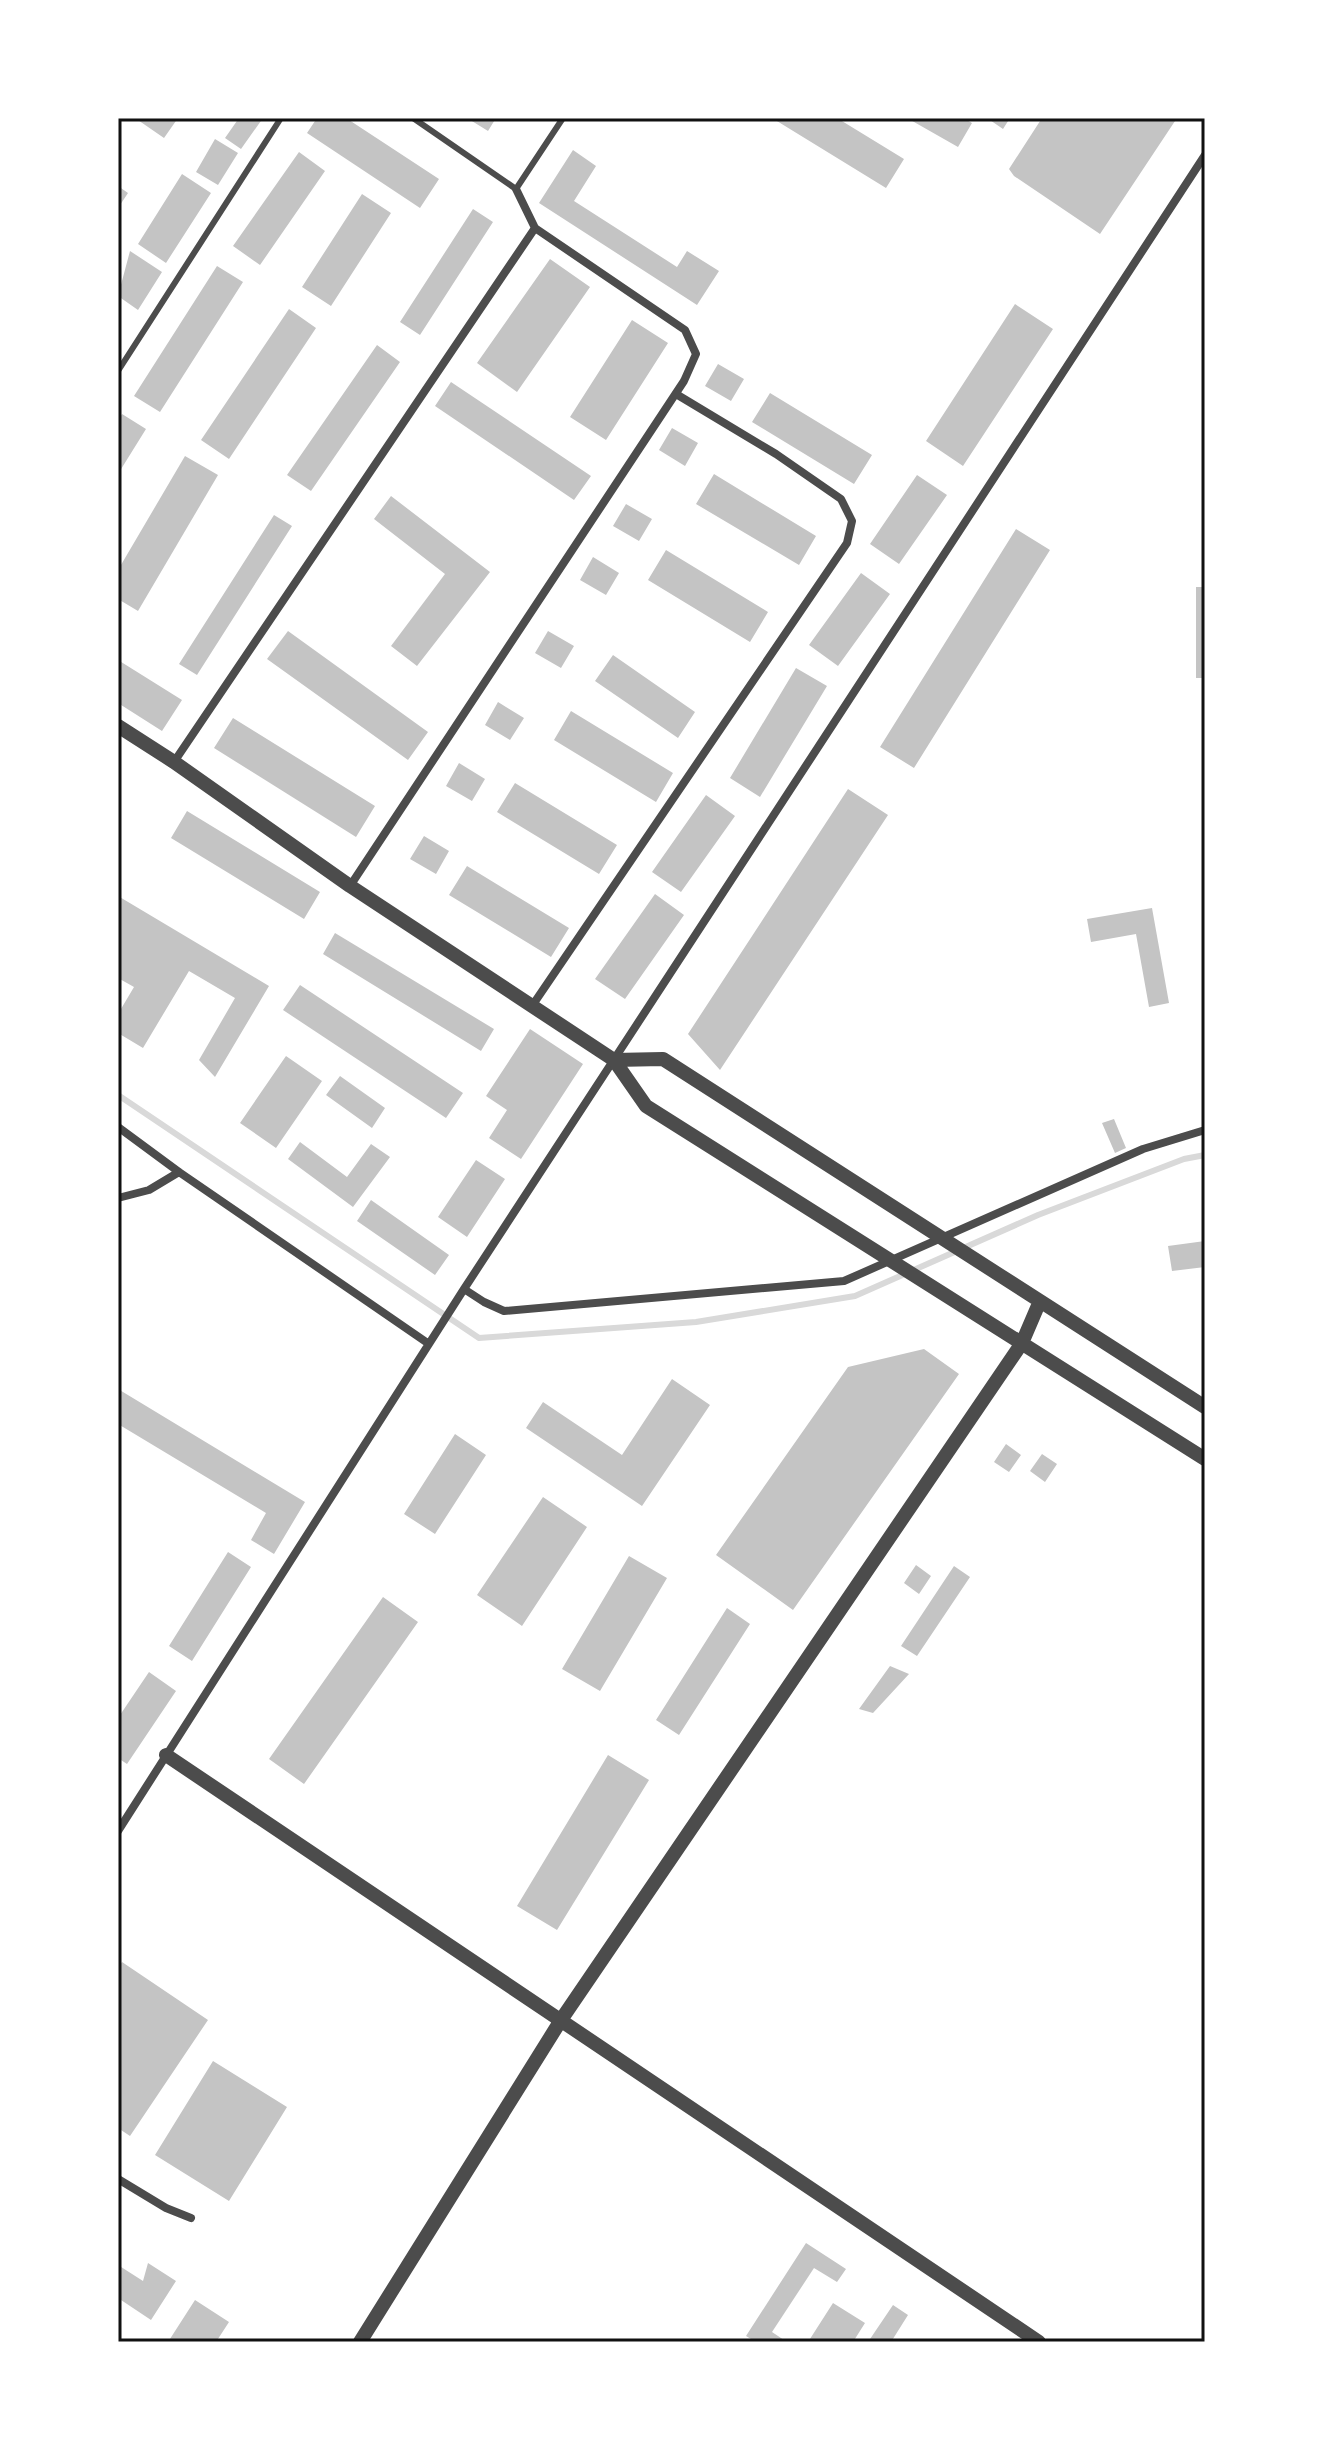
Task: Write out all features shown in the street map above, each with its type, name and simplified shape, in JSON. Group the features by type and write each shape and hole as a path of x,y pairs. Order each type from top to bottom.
{"street":[{"path":"118,1831 461,1293 1205,155"},
{"path":"350,886 676,394 696,354 685,330 535,228 516,189"},
{"path":"174,762 535,228"},
{"path":"532,1006 847,543 852,521 841,499 776,454 676,394"},
{"path":"118,726 350,886 614,1060 646,1106 1205,1459"},
{"path":"614,1060 663,1059 1205,1407"},
{"path":"118,1127 429,1344"},
{"path":"461,1293 504,1311 844,1281 896,1264 1143,1149 1205,1130"},
{"path":"118,1198 149,1190 179,1172"},
{"path":"360,2342 561,2020 1022,1343 1040,1301"},
{"path":"166,1755 1039,2342"},
{"path":"118,2179 166,2208 191,2218"}],"lane":[{"path":"118,371 281,118"},
{"path":"413,118 516,189 563,118"}],"building":[{"path":"135,118 178,118 164,138"},
{"path":"239,118 263,118 241,149 225,138"},
{"path":"317,118 346,118 439,179 420,208 307,133"},
{"path":"467,118 496,118 488,131"},
{"path":"772,118 837,118 904,159 886,188"},
{"path":"907,118 963,118 972,123 958,147"},
{"path":"987,118 1010,118 1003,129"},
{"path":"1042,118 1177,118 1100,234 1014,176 1009,169"},
{"path":"215,139 238,153 218,185 196,172"},
{"path":"573,150 596,166 574,201 677,267 687,251 719,271 697,305 539,203"},
{"path":"299,152 325,171 260,265 233,246"},
{"path":"182,174 211,193 166,263 138,244"},
{"path":"118,186 128,193 118,208"},
{"path":"362,194 391,213 331,306 302,287"},
{"path":"473,209 493,222 420,335 400,322"},
{"path":"130,251 162,272 138,310 118,296"},
{"path":"550,259 590,287 517,392 477,363"},
{"path":"217,266 243,282 160,412 134,396"},
{"path":"1015,304 1053,329 963,466 926,441"},
{"path":"289,309 316,328 229,459 201,440"},
{"path":"632,320 668,343 606,440 570,417"},
{"path":"377,345 400,362 311,491 287,475"},
{"path":"718,364 744,379 731,401 705,386"},
{"path":"451,382 591,476 574,500 435,406"},
{"path":"770,393 872,455 854,484 752,422"},
{"path":"122,414 146,429 118,474 118,421"},
{"path":"672,428 698,443 685,466 659,450"},
{"path":"185,456 218,475 138,611 118,599 118,570"},
{"path":"714,474 816,536 799,565 696,504"},
{"path":"917,475 947,495 899,564 870,544"},
{"path":"391,496 490,572 417,666 391,646 445,574 374,519"},
{"path":"626,504 652,519 639,541 613,526"},
{"path":"274,515 292,526 197,675 179,664"},
{"path":"1016,529 1050,550 914,768 880,747"},
{"path":"666,550 768,612 750,642 648,580"},
{"path":"593,557 619,573 606,595 580,580"},
{"path":"861,573 890,594 838,666 809,645"},
{"path":"1196,587 1205,587 1205,678 1196,678"},
{"path":"288,631 428,732 408,760 267,659"},
{"path":"548,631 574,646 561,668 535,653"},
{"path":"613,655 695,712 678,738 595,681"},
{"path":"118,660 182,700 162,731 118,703"},
{"path":"796,668 827,686 760,797 730,778"},
{"path":"498,702 524,718 510,740 485,725"},
{"path":"571,711 673,773 656,802 554,740"},
{"path":"233,718 375,806 356,837 214,748"},
{"path":"459,763 485,779 472,801 446,786"},
{"path":"515,783 617,845 599,874 497,812"},
{"path":"848,789 888,815 720,1070 688,1034"},
{"path":"706,795 735,816 681,892 652,872"},
{"path":"187,811 320,892 304,919 171,838"},
{"path":"424,836 449,851 436,874 410,859"},
{"path":"467,866 569,928 551,957 449,895"},
{"path":"655,894 684,915 625,999 595,979"},
{"path":"118,896 269,986 215,1077 199,1060 235,998 189,971 143,1048 118,1033 118,1014 134,987 118,978"},
{"path":"1152,908 1169,1003 1149,1007 1136,934 1091,942 1087,919"},
{"path":"335,933 494,1029 481,1051 323,954"},
{"path":"300,985 463,1093 446,1118 283,1010"},
{"path":"530,1029 583,1064 521,1159 489,1138 507,1110 486,1096"},
{"path":"286,1056 322,1081 276,1148 240,1123"},
{"path":"340,1076 385,1108 372,1128 326,1095"},
{"path":"1114,1119 1126,1148 1115,1153 1102,1123"},
{"path":"300,1142 347,1177 371,1144 390,1157 353,1207 288,1159"},
{"path":"476,1160 505,1179 467,1237 438,1217"},
{"path":"371,1200 449,1255 435,1275 357,1221"},
{"path":"1205,1241 1205,1267 1172,1271 1168,1246"},
{"path":"924,1349 959,1374 793,1610 716,1555 848,1367"},
{"path":"672,1379 710,1405 642,1506 526,1428 543,1402 622,1455"},
{"path":"118,1389 305,1502 274,1554 251,1540 266,1513 118,1424"},
{"path":"455,1434 486,1455 435,1534 404,1514"},
{"path":"1006,1444 1021,1455 1009,1472 994,1462"},
{"path":"1042,1454 1057,1464 1045,1482 1030,1471"},
{"path":"543,1497 587,1527 522,1626 477,1595"},
{"path":"228,1552 251,1567 192,1661 169,1646"},
{"path":"629,1556 667,1578 600,1691 562,1669"},
{"path":"916,1565 931,1576 919,1594 904,1583"},
{"path":"954,1566 970,1577 917,1656 901,1646"},
{"path":"383,1597 418,1622 304,1784 269,1759"},
{"path":"727,1608 750,1624 679,1735 656,1720"},
{"path":"890,1666 909,1674 873,1713 859,1709"},
{"path":"149,1672 176,1691 127,1764 118,1758 118,1718"},
{"path":"608,1755 649,1780 557,1930 517,1906"},
{"path":"122,1962 208,2020 130,2136 118,2128 118,1968"},
{"path":"213,2061 287,2107 229,2201 155,2155"},
{"path":"806,2243 846,2269 837,2282 814,2268 772,2332 787,2342 756,2342 746,2336"},
{"path":"148,2263 176,2281 151,2320 118,2298 118,2265 143,2281"},
{"path":"195,2300 229,2322 216,2342 168,2342"},
{"path":"833,2303 865,2323 853,2342 808,2342"},
{"path":"893,2305 908,2315 891,2342 868,2342"}],"waterway":[{"path":"118,1095 479,1338 696,1322 855,1296 1038,1215 1184,1159 1205,1155"}]}
